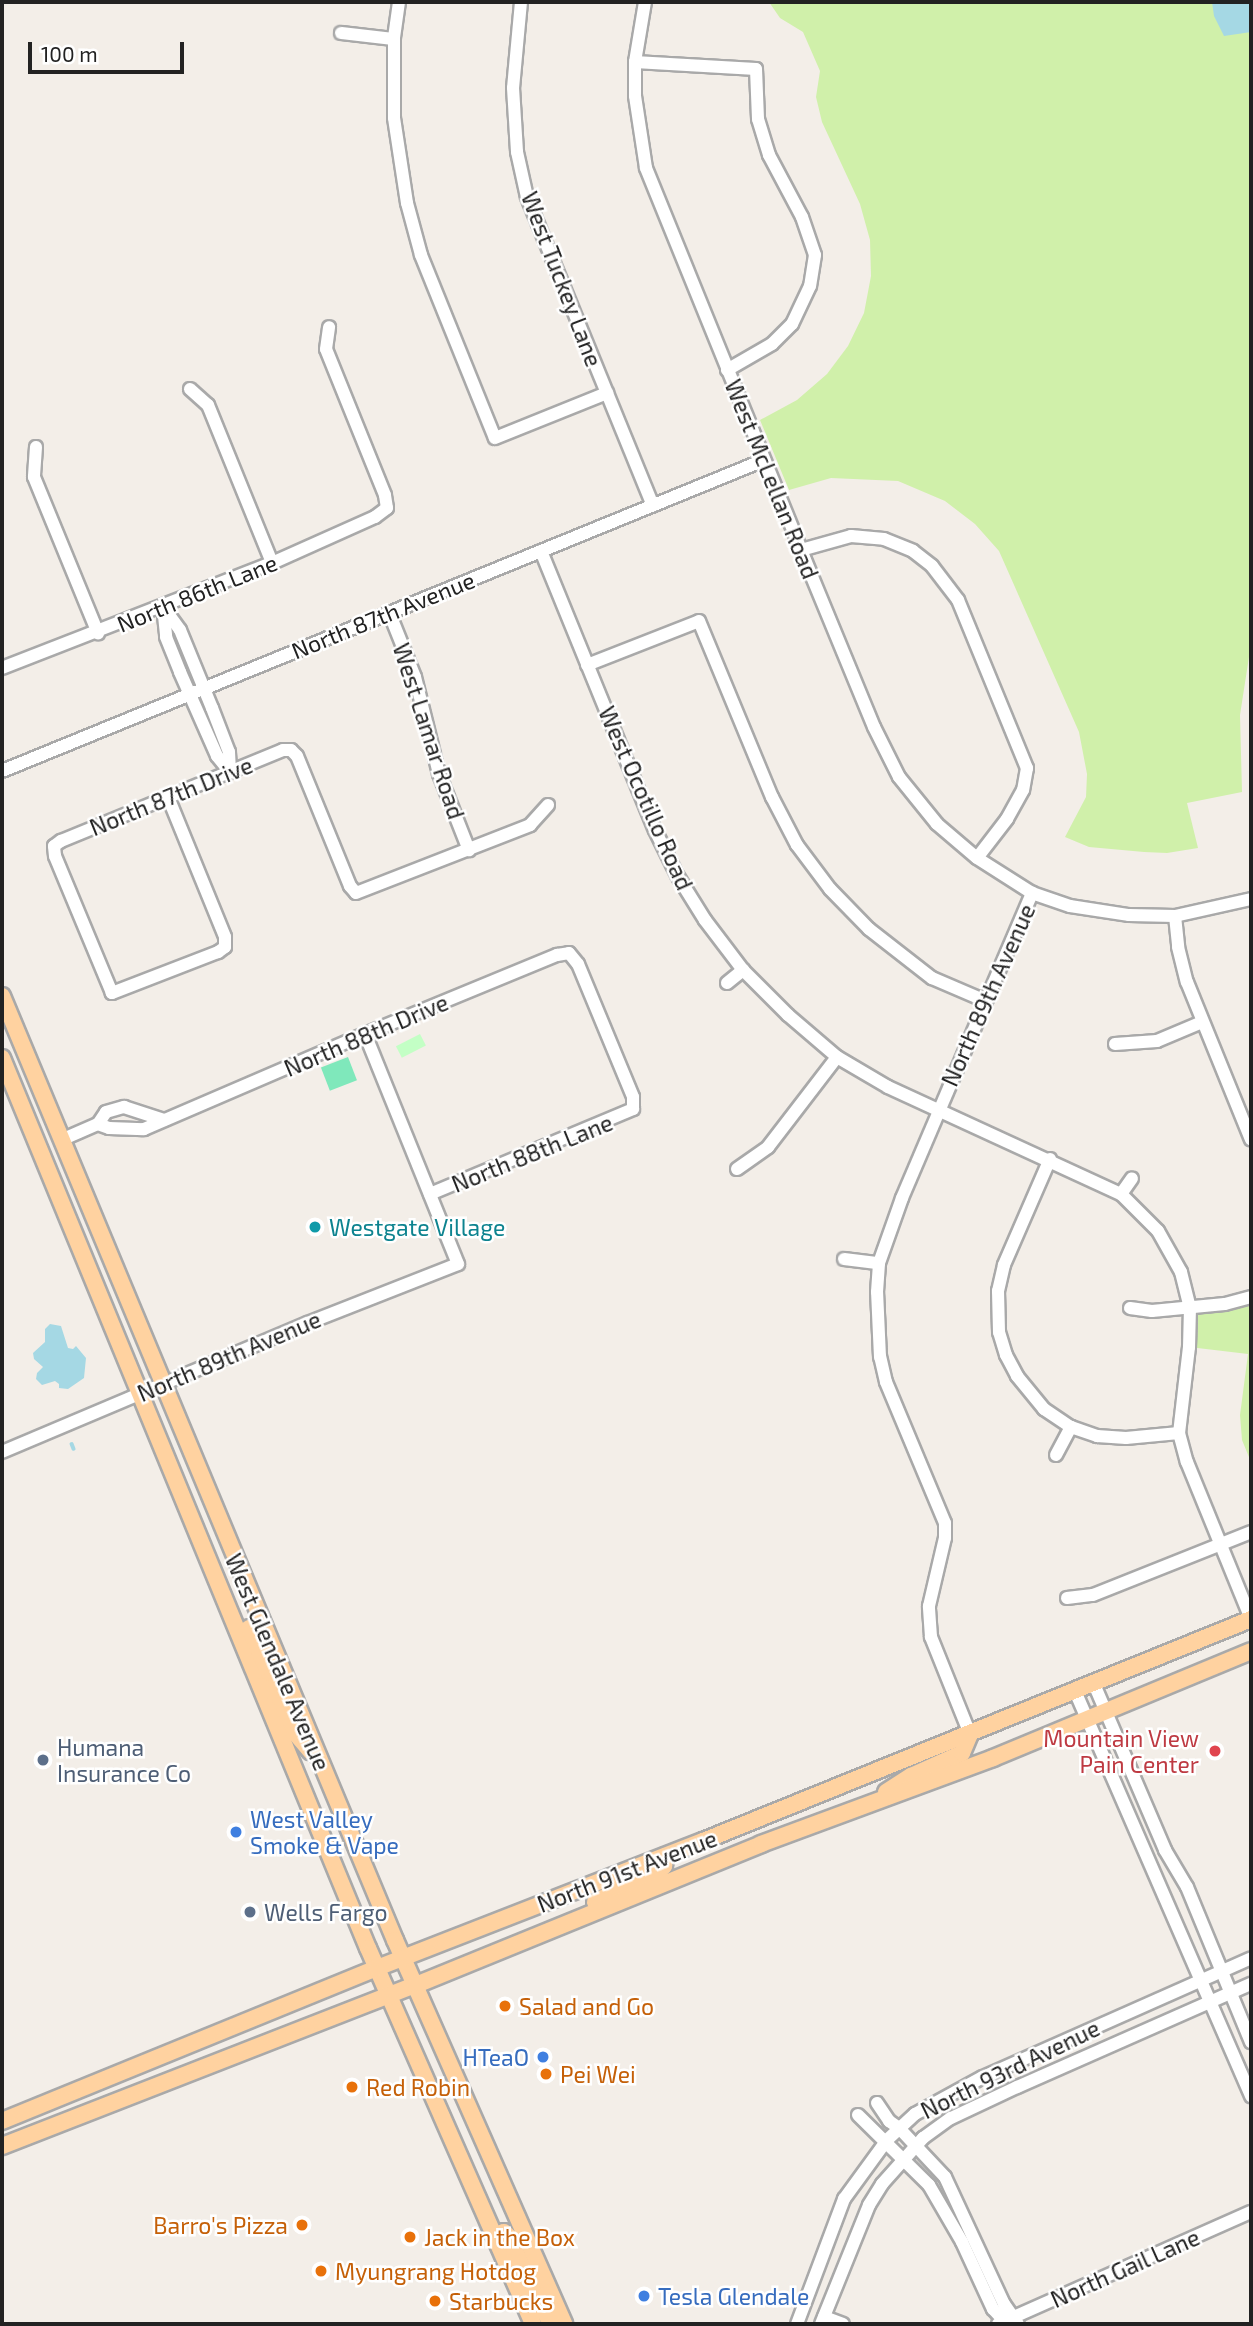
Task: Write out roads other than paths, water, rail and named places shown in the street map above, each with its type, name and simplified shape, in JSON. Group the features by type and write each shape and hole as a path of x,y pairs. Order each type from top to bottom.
{"main road":[{"name":"West Glendale Avenue","path":"2,996 403,1958 564,2324"},
{"name":"West Glendale Avenue","path":"2,1058 377,1968 533,2324"},
{"path":"39,1149 61,1140"},
{"path":"223,1594 232,1593 236,1597 271,1678 276,1682 286,1680"},
{"name":"North 91st Avenue","path":"2,2122 377,1968 665,1856 1251,1619"},
{"name":"North 91st Avenue","path":"2,2146 416,1985 761,1843 1087,1720 1251,1651"},
{"path":"261,1686 280,1698 296,1734 322,1766"},
{"path":"870,1804 911,1776 962,1754 970,1734"},
{"path":"574,1919 601,1897 660,1870 664,1866 665,1856"},
{"path":"97,2083 106,2105"},
{"path":"495,2235 503,2232 509,2237 539,2304 552,2324"}],"street":[{"path":"399,2 394,39 394,118 413,229 495,438 607,393"},
{"name":"West Tuckey Lane","path":"521,2 513,88 520,163 527,197 653,505"},
{"name":"West McLellan Road","path":"645,2 635,62 637,118 646,167 874,727 899,778 918,804 976,858 1032,893"},
{"path":"341,33 394,39"},
{"path":"635,62 756,69 758,119 769,155 802,217 814,256 810,286 792,324 772,344 727,370"},
{"name":"North 86th Lane","path":"2,668 98,633 272,563 375,517 387,508 326,349 330,327"},
{"path":"190,390 208,405 272,563"},
{"path":"36,447 34,477 98,633"},
{"name":"North 87th Avenue","path":"2,771 764,460"},
{"path":"801,550 851,536 884,539 913,551 932,566 958,600 1027,768 1023,790 976,858"},
{"name":"West Ocotillo Road","path":"541,551 677,875 705,920 743,970 788,1015 837,1057 888,1087 938,1110"},
{"path":"163,606 184,642 198,691"},
{"path":"163,606 170,647 198,691 229,752 230,772"},
{"name":"West Lamar Road","path":"389,612 415,677 439,774 469,850"},
{"path":"587,665 699,621 772,797 805,856 830,889 869,929 932,978 986,1001"},
{"path":"170,647 184,642"},
{"name":"North 87th Drive","path":"168,797 225,937 225,947 111,993 54,846 168,797 230,772 291,750 296,756 350,886 356,893 469,850"},
{"path":"469,850 530,825 548,805"},
{"name":"North 89th Avenue","path":"938,1110 1032,893 1088,910 1175,916 1251,900"},
{"path":"1175,916 1182,966 1251,1140"},
{"name":"North 88th Drive","path":"98,1124 108,1128 144,1129 365,1034 569,953 578,964 633,1097 633,1109"},
{"path":"727,983 743,970"},
{"path":"1115,1044 1157,1041 1202,1022"},
{"path":"365,1034 430,1194"},
{"path":"737,1168 768,1147 837,1057"},
{"path":"61,1140 98,1124 106,1112 124,1107 164,1120"},
{"path":"122,1127 124,1107"},
{"name":"North 88th Lane","path":"430,1194 633,1109"},
{"path":"970,1734 930,1637 929,1606 945,1538 945,1523 886,1382 878,1329 879,1263 938,1110 1050,1159 1121,1194 1158,1231 1181,1272 1190,1307 1189,1347 1179,1433 1251,1619"},
{"path":"1050,1159 1004,1265 998,1291 999,1332 1006,1355 1017,1376 1044,1409 1071,1427 1097,1436 1126,1438 1179,1433"},
{"path":"1121,1194 1132,1178"},
{"name":"North 89th Avenue","path":"2,1452 458,1264 430,1194"},
{"path":"844,1259 879,1263"},
{"path":"1130,1308 1152,1311 1251,1297"},
{"path":"1056,1455 1071,1427"},
{"path":"1067,1598 1093,1595 1251,1532"},
{"path":"1094,1684 1165,1850 1187,1887 1251,2042"},
{"path":"1075,1691 1251,2096"},
{"name":"North 93rd Avenue","path":"797,2324 844,2199 887,2140 915,2114 955,2091 1251,1958"},
{"name":"North 93rd Avenue","path":"823,2321 869,2205 915,2144 943,2123 968,2110 1251,1984"},
{"path":"877,2103 889,2121 915,2144 951,2187 1004,2304 1009,2322"},
{"path":"858,2115 919,2172 938,2200 993,2309 1009,2322"},
{"name":"North Gail Lane","path":"1009,2322 1251,2213"},
{"path":"823,2321 843,2324"}],"water":[{"path":"1212,2 1251,2 1251,32 1224,36 1214,16"},
{"path":"50,1324 61,1326 68,1348 73,1349 76,1346 86,1358 84,1378 68,1389 59,1388 55,1381 42,1385 36,1379 37,1373 43,1367 34,1359 33,1353 45,1342 45,1329"}],"waterway":[{"path":"72,1444 74,1449"}],"place":[{"name":"Westgate Village","path":"315,1227"},
{"name":"Mountain View Pain Center","path":"1215,1751"},
{"name":"Humana Insurance Co","path":"43,1760"},
{"name":"West Valley Smoke & Vape","path":"236,1832"},
{"name":"Wells Fargo","path":"250,1912"},
{"name":"Salad and Go","path":"505,2006"},
{"name":"HTeaO","path":"543,2057"},
{"name":"Pei Wei","path":"546,2074"},
{"name":"Red Robin","path":"352,2087"},
{"name":"Barro's Pizza","path":"302,2225"},
{"name":"Jack in the Box","path":"410,2237"},
{"name":"Myungrang Hotdog","path":"321,2271"},
{"name":"Tesla Glendale","path":"644,2296"},
{"name":"Starbucks","path":"435,2301"}]}
